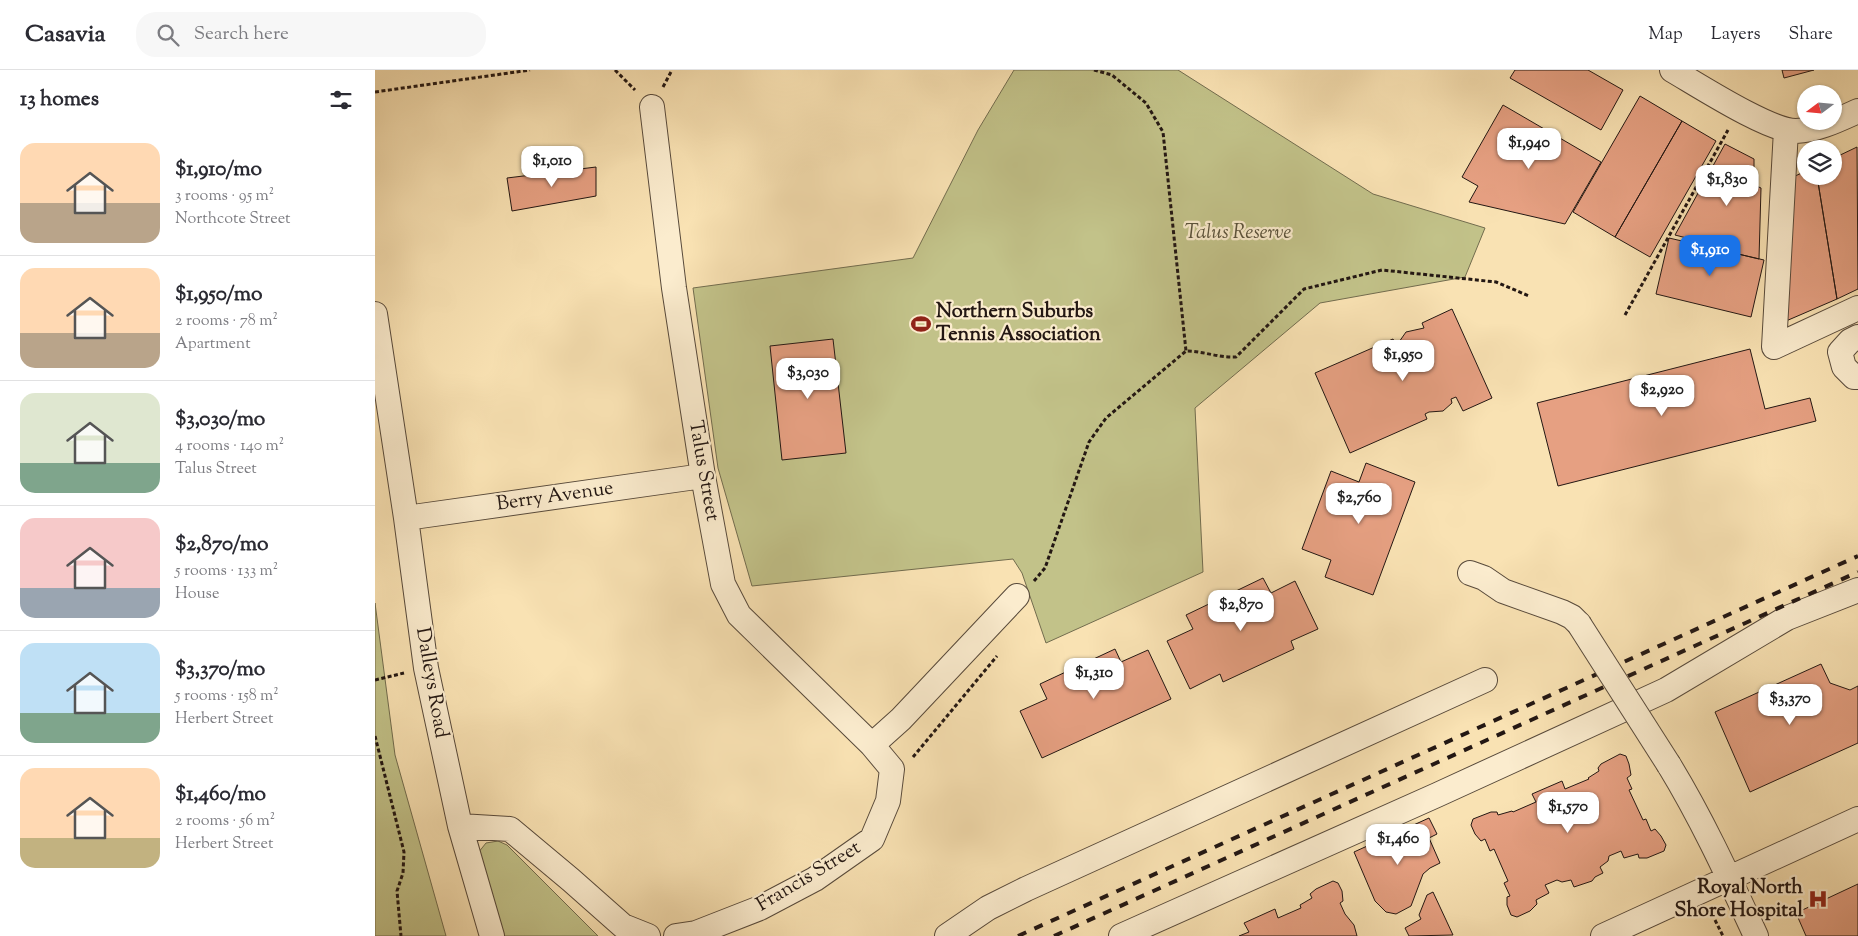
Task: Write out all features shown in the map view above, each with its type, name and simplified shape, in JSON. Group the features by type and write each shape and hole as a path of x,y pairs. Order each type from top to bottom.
{"street":[{"path":"1672,70 1740,108 1786,130 1796,131 1824,126 1858,111"},
{"name":"Talus Street","path":"651,107 674,288 703,476 723,584 739,615 872,745 892,769"},
{"path":"1786,130 1774,347 1858,308"},
{"name":"Dalleys Road","path":"375,314 406,518 426,668 459,826 492,936"},
{"path":"1858,338 1850,341 1840,352 1844,367 1854,378 1858,377"},
{"name":"Berry Avenue","path":"406,518 703,476"},
{"path":"1470,573 1484,578 1503,591 1562,612 1579,624 1683,788 1729,878 1755,936"},
{"path":"1121,936 1666,690 1787,618 1858,590"},
{"path":"872,745 901,719 1017,596"},
{"path":"947,936 988,908 1026,889 1485,680"},
{"name":"Francis Street","path":"676,936 696,933 760,908 815,879 872,839 889,801 892,769"},
{"path":"1603,936 1858,819"},
{"path":"459,826 510,829 623,926 648,936"}],"path":[{"path":"375,92 530,70"},
{"path":"1094,70 1112,75 1146,103 1163,132 1186,351"},
{"path":"1625,315 1740,108"},
{"path":"1017,596 1045,568 1089,442 1106,418 1186,351 1196,351 1225,358 1236,357 1304,289 1382,270 1496,282 1529,296"},
{"path":"892,769 911,759 998,655"},
{"path":"375,736 404,852 403,873 397,891 401,936"},
{"path":"1715,920 1723,936"}],"green space":[{"name":"Talus Reserve","path":"1014,70 1178,70 1373,194 1485,228 1465,277 1320,303 1195,408 1203,572 1046,643 1022,573 1013,559 752,586 718,468 693,288 913,258 978,130"},
{"path":"375,603 395,755 446,936 375,936"},
{"path":"498,841 507,845 598,936 497,936 478,853 486,843"}],"building":[{"path":"1515,70 1588,70 1623,90 1601,130 1510,78"},
{"path":"1782,70 1814,70 1784,78"},
{"path":"1640,96 1682,121 1615,237 1573,212"},
{"path":"1503,105 1601,162 1565,224 1469,202 1478,186 1462,177"},
{"path":"1682,121 1716,141 1650,257 1615,237"},
{"path":"1725,144 1754,159 1754,185 1761,188 1759,259 1705,246 1706,243 1675,235"},
{"path":"1857,147 1858,289 1837,299 1818,185 1842,185 1842,154"},
{"path":"596,167 596,196 512,211 507,178"},
{"path":"1797,175 1797,185 1818,185 1837,299 1786,321 1793,177"},
{"path":"1669,238 1764,260 1751,317 1656,294"},
{"path":"1452,309 1492,398 1463,411 1456,397 1451,399 1452,403 1443,411 1429,412 1425,414 1427,419 1350,453 1315,373 1393,339 1395,343 1399,342 1406,332 1424,328 1422,323"},
{"path":"833,339 846,453 782,460 770,346"},
{"path":"1750,349 1765,409 1810,398 1816,421 1558,486 1537,403"},
{"path":"1366,463 1415,482 1373,595 1325,577 1331,560 1302,549 1331,471 1359,482"},
{"path":"1263,578 1271,593 1295,581 1318,629 1291,641 1294,649 1223,682 1220,674 1190,689 1167,641 1193,629 1186,615"},
{"path":"1115,649 1121,662 1148,650 1171,699 1042,758 1020,711 1047,699 1040,684"},
{"path":"1821,664 1830,683 1850,690 1858,686 1858,743 1750,792 1715,712"},
{"path":"1620,754 1626,756 1629,764 1631,775 1627,778 1632,789 1629,790 1643,820 1646,819 1651,831 1655,829 1661,836 1666,845 1664,851 1647,858 1639,858 1638,854 1624,858 1621,851 1609,856 1608,861 1600,867 1603,873 1592,881 1574,887 1571,880 1562,882 1557,880 1545,885 1549,893 1536,900 1537,904 1530,911 1517,917 1511,915 1507,905 1507,897 1510,896 1504,883 1508,881 1494,849 1490,851 1485,839 1481,841 1475,834 1471,825 1473,819 1491,812 1497,812 1498,815 1513,812 1536,802 1532,794 1562,781 1565,789 1589,779 1599,771 1598,768 1601,764"},
{"path":"1429,818 1437,834 1429,838 1440,863 1423,874 1411,906 1396,914 1386,912 1375,901 1354,852"},
{"path":"1333,881 1338,883 1342,891 1343,901 1340,903 1345,914 1354,925 1357,936 1239,936 1249,932 1244,923 1275,909 1278,918 1301,908 1300,905 1312,898 1310,894"},
{"path":"1858,884 1858,936 1806,936 1796,913"},
{"path":"1433,892 1453,935 1409,936 1405,928 1421,919 1419,915 1427,895"}],"railway":[{"path":"1018,936 1858,556"},
{"path":"1054,936 1858,572"}],"place":[{"name":"Northern Suburbs Tennis Association","path":"921,324"},
{"name":"Royal North Shore Hospital","path":"1818,899"}]}
